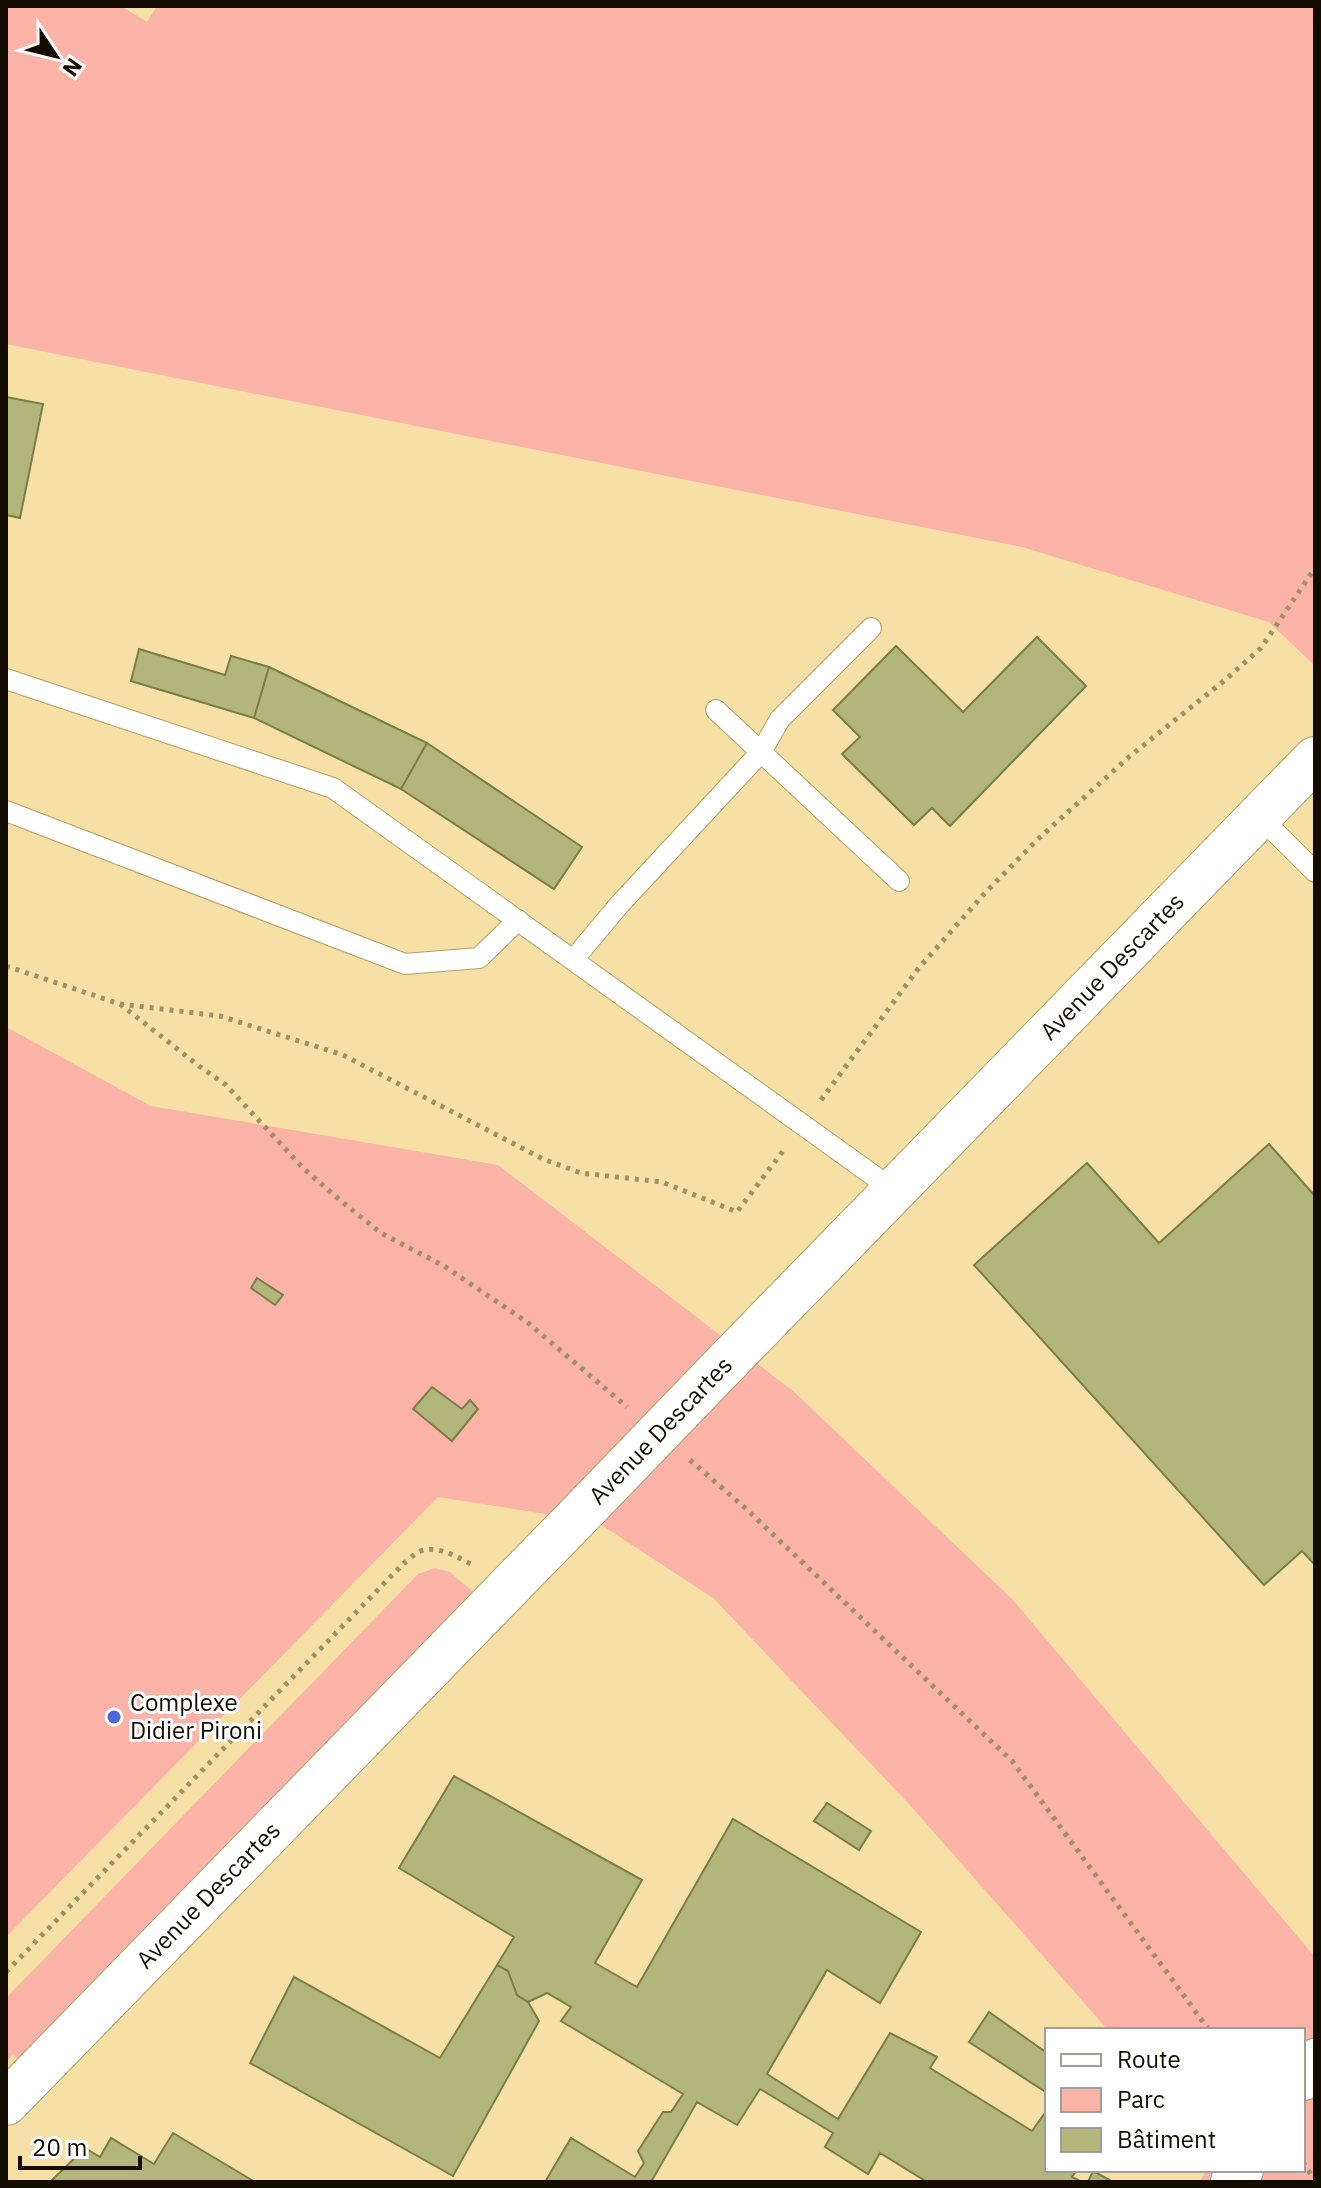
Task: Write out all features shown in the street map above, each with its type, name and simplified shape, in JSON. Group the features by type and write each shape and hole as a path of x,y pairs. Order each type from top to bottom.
{"main road":[{"name":"Avenue Descartes","path":"6,2103 1315,759"}],"lane":[{"path":"573,960 619,905 761,752 780,719 871,628"},
{"path":"6,679 333,788 895,1191"},
{"path":"716,710 899,881"},
{"path":"6,811 405,964 479,958 518,920"},
{"path":"1260,817 1315,872"}],"path":[{"path":"818,1104 918,969 984,894 1038,839 1130,756 1261,648 1315,568"},
{"path":"6,966 120,1004 220,1016 343,1055 543,1159 581,1173 662,1182 737,1212 789,1142"},
{"path":"120,1004 226,1085 304,1169 381,1233 444,1266 527,1322 635,1414"},
{"path":"683,1455 743,1506 1012,1761 1208,2028"},
{"path":"6,1972 418,1552 436,1549 453,1554 507,1587"}],"green space":[{"path":"6,6 121,6 147,22 157,6 1315,6 1315,666 1269,622 1022,547 6,344"},
{"path":"6,1027 151,1106 498,1165 793,1391 1012,1599 1315,1957 1315,2182 1199,2182 1206,2172 1305,2172 1305,2028 1106,2028 908,1803 713,1598 597,1522 438,1497 6,1937"},
{"path":"435,1568 450,1572 473,1592 20,2061 13,2055 6,2062 6,1998 418,1574"}],"building":[{"path":"6,397 43,404 20,518 6,515"},
{"path":"1037,637 1086,686 950,826 932,808 914,825 842,754 860,737 833,710 896,646 963,712"},
{"path":"139,649 225,675 231,656 269,667 254,718 131,681"},
{"path":"269,667 427,743 401,789 254,718"},
{"path":"427,743 582,847 554,889 401,789"},
{"path":"1269,1144 1315,1196 1315,1565 1302,1551 1264,1585 974,1265 1087,1163 1159,1243"},
{"path":"257,1278 283,1295 275,1305 251,1288"},
{"path":"432,1387 462,1409 470,1400 478,1409 452,1441 413,1409"},
{"path":"454,1776 642,1880 595,1963 637,1987 733,1819 921,1932 880,2003 827,1970 767,2074 838,2119 890,2033 937,2057 930,2068 1032,2131 1045,2113 1045,2172 1076,2172 1072,2177 1082,2182 927,2182 880,2153 868,2174 825,2147 833,2133 760,2089 737,2125 697,2102 651,2182 545,2182 571,2138 635,2177 644,2163 638,2151 663,2112 671,2112 683,2094 561,2021 571,2007 547,1993 528,2002 517,1995 508,1971 497,1965 514,1937 399,1868"},
{"path":"827,1803 871,1831 859,1850 814,1821"},
{"path":"497,1965 508,1971 517,1995 528,2002 539,2021 453,2176 250,2063 294,1977 440,2058"},
{"path":"989,2012 1045,2052 1045,2092 969,2042"},
{"path":"173,2133 255,2182 50,2182 85,2148 100,2157 111,2138 154,2164"},
{"path":"1095,2172 1113,2182 1088,2182"}],"place":[{"name":"Complexe Didier Pironi","path":"114,1717"}]}
